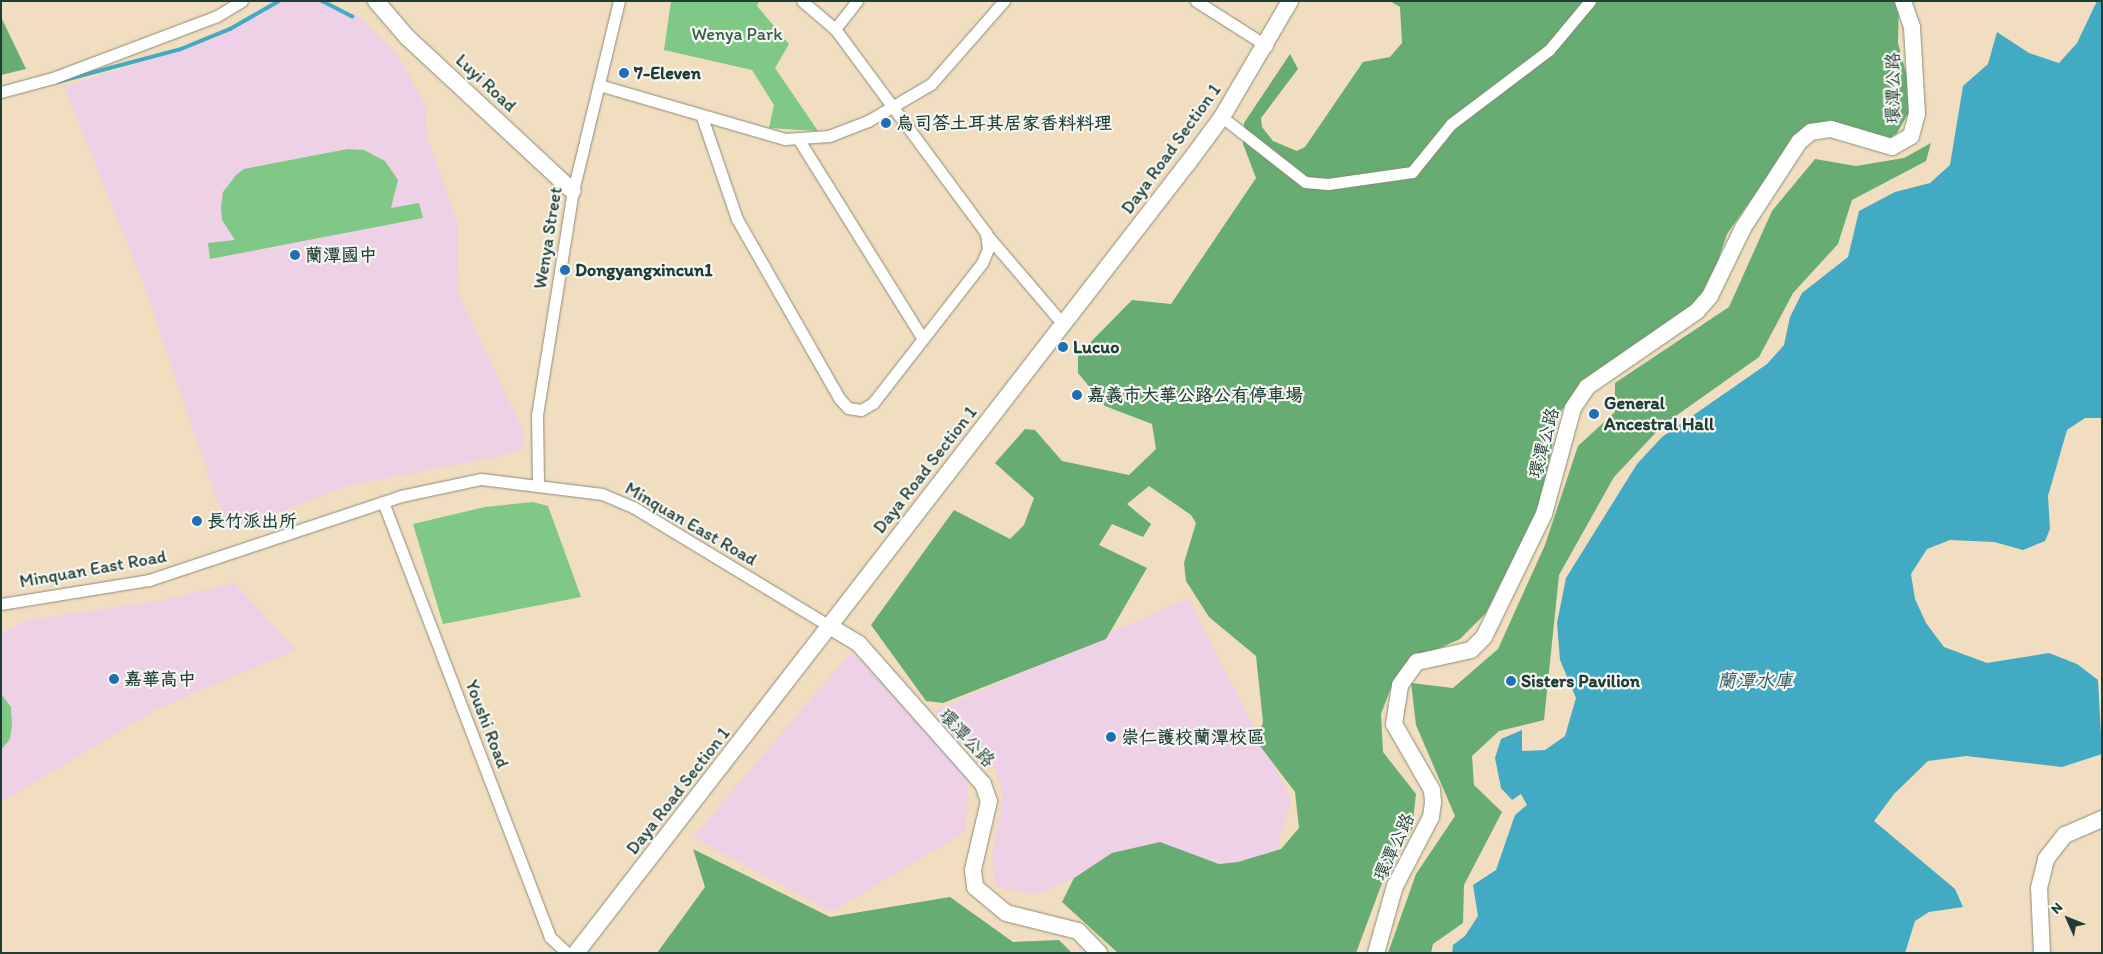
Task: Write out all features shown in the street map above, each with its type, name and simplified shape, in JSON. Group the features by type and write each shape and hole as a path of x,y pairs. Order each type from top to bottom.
{"street":[{"path":"1,92 181,30 242,1"},
{"name":"Luyi Road","path":"376,1 407,37 573,190"},
{"name":"Wenya Street","path":"538,483 537,414 573,190 619,1"},
{"path":"802,1 835,29 986,234 1063,324"},
{"path":"835,29 857,1"},
{"path":"599,85 702,117 799,140 829,136 894,107 931,84 1004,1"},
{"path":"1196,1 1267,46"},
{"name":"Daya Road Section 1","path":"576,953 831,627 1222,118 1267,46 1290,1"},
{"path":"1222,118 1306,182 1328,184 1412,172 1451,124 1549,50 1590,1"},
{"name":"環潭公路","path":"1376,953 1396,886 1431,817 1433,802 1432,790 1394,724 1394,704 1405,678 1417,662 1471,650 1484,637 1546,507 1573,408 1587,387 1697,311 1710,296 1743,228 1800,142 1811,132 1831,129 1892,147 1911,136 1917,114 1912,27 1903,1"},
{"path":"702,117 738,218 848,408 861,410 873,403 982,263 988,250 986,234"},
{"path":"799,140 923,339"},
{"name":"Minquan East Road","path":"1,604 30,596 149,580 383,502 481,479 538,483 602,494 633,507 831,627"},
{"name":"Youshi Road","path":"383,502 550,937 566,953"},
{"name":"環潭公路","path":"831,627 859,644 983,784 989,800 973,870 975,886 1006,913 1078,931 1099,953"},
{"path":"2042,953 2039,888 2046,859 2065,835 2102,819"}],"shaded area":[{"name":"蘭潭國中","path":"272,1 320,1 358,15 398,56 425,105 427,138 458,223 457,291 525,435 524,445 515,453 347,486 228,532 145,287 64,87 213,39"},
{"name":"嘉華高中","path":"234,583 296,650 159,708 1,802 1,633 30,620 165,600"},
{"name":"崇仁護校蘭潭校區","path":"1188,598 1291,799 1277,850 1236,866 1149,846 1035,895 995,886 992,856 1003,793 993,762 933,712"},
{"path":"852,651 968,778 966,831 831,912 693,837"}],"green space":[{"name":"Wenya Park","path":"671,1 759,1 757,6 789,44 775,68 818,131 769,128 774,105 752,70 664,50"},
{"path":"1390,1 1899,1 1898,43 1912,95 1909,112 1897,133 1883,143 1798,133 1727,234 1706,296 1579,387 1558,415 1541,503 1486,613 1460,639 1411,661 1394,680 1381,714 1383,752 1416,794 1412,829 1382,883 1356,953 1118,953 1062,902 1074,878 1112,853 1160,842 1219,864 1238,862 1281,849 1299,828 1295,792 1257,742 1263,722 1256,656 1209,617 1186,581 1184,563 1196,523 1191,515 1149,486 1127,504 1151,524 1143,537 1112,524 1099,545 1147,568 1106,639 943,703 926,701 871,625 954,510 1010,539 1024,525 1034,498 995,463 1025,429 1035,430 1062,461 1129,475 1156,449 1152,424 1105,406 1078,373 1078,355 1132,300 1171,304 1256,178 1243,144 1244,123 1290,54 1298,69 1261,118 1262,127 1273,141 1297,151 1305,147 1363,62 1390,57 1402,43 1400,7"},
{"path":"1,17 26,69 1,75"},
{"path":"1931,143 1926,161 1852,200 1838,244 1793,293 1759,357 1663,425 1614,477 1559,575 1544,720 1499,731 1472,756 1474,785 1502,812 1464,885 1463,923 1433,944 1431,953 1388,953 1416,874 1455,816 1416,725 1411,683 1453,688 1498,649 1545,545 1578,446 1615,412 1615,383 1729,307 1772,211 1815,159 1856,166 1904,158"},
{"path":"348,149 364,150 385,161 398,180 391,208 419,203 423,218 210,259 208,243 235,240 222,220 221,207 223,192 236,175 244,169"},
{"path":"533,502 548,506 581,597 443,624 413,524 485,507"},
{"path":"1,694 11,707 12,725 10,739 1,750"},
{"path":"693,849 830,917 950,897 1013,942 1059,940 1072,953 657,953 705,887"}],"water":[{"name":"蘭潭水庫","path":"2097,1 2102,1 2102,418 2085,418 2067,430 2048,496 2050,529 2045,541 2023,550 1994,542 1950,540 1927,549 1911,574 1915,599 1926,623 1944,647 1987,663 2049,653 2077,664 2098,680 2102,754 2062,767 1966,756 1928,761 1894,794 1874,821 1955,889 1963,907 1929,912 1915,921 1905,953 1452,953 1453,945 1465,936 1478,916 1473,885 1496,870 1515,815 1527,805 1521,794 1512,800 1501,788 1495,758 1501,739 1522,730 1522,751 1545,750 1565,736 1576,698 1560,660 1557,623 1566,578 1637,464 1662,437 1767,364 1784,345 1790,317 1802,293 1848,257 1859,211 1895,192 1930,183 1950,165 1963,86 1988,64 1997,32 2029,53 2059,63 2077,43"}],"waterway":[{"path":"57,82 181,49 230,29 279,1"},
{"path":"322,1 352,16"}],"place":[{"name":"7-Eleven","path":"624,73"},
{"name":"烏司答土耳其居家香料料理","path":"886,123"},
{"name":"蘭潭國中","path":"295,255"},
{"name":"Dongyangxincun1","path":"565,270"},
{"name":"Lucuo","path":"1063,347"},
{"name":"嘉義市大華公路公有停車場","path":"1077,395"},
{"name":"General Ancestral Hall","path":"1594,414"},
{"name":"長竹派出所","path":"197,521"},
{"name":"嘉華高中","path":"114,679"},
{"name":"Sisters Pavilion","path":"1511,681"},
{"name":"崇仁護校蘭潭校區","path":"1111,737"}]}
